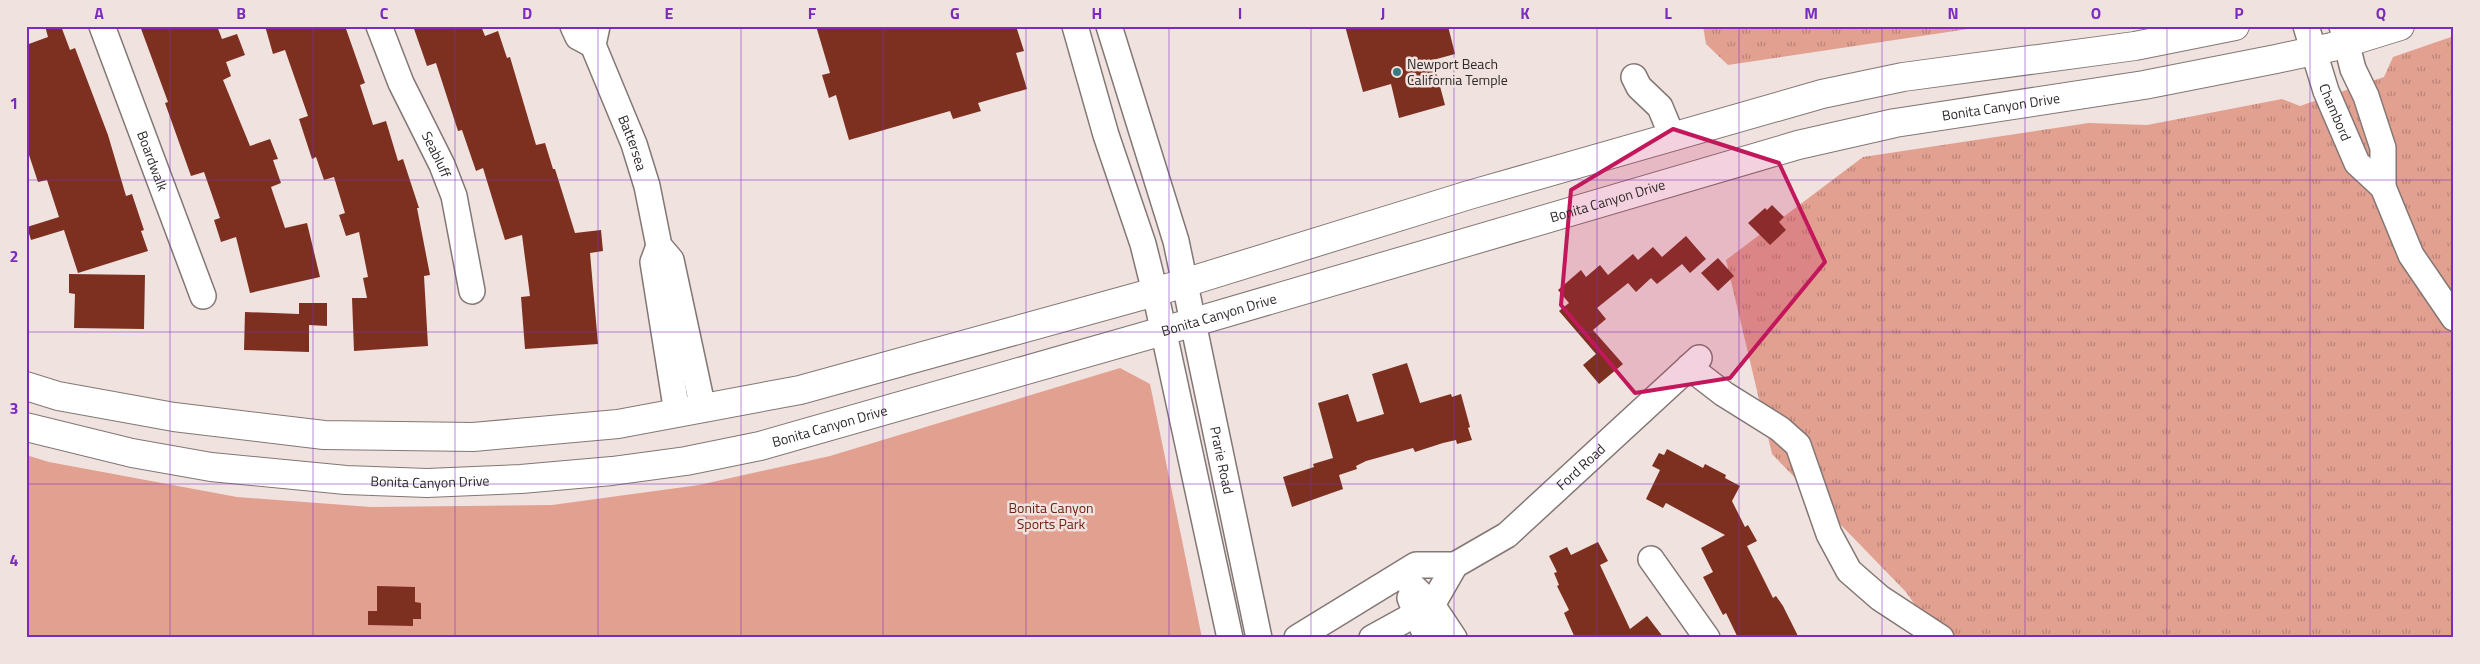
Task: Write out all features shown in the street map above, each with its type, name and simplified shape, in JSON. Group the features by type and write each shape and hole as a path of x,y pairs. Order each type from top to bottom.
{"main road":[{"path":"26,386 58,396 174,417 324,435 474,437 618,424 800,390 1155,292 1469,195 1822,94 1903,77 2135,46 2235,26"},
{"name":"Bonita Canyon Drive","path":"26,428 132,453 211,467 277,475 426,483 585,473 686,461 760,446 1191,323 1798,145 1894,123 2144,85 2311,38 2345,35 2400,26"}],"street":[{"name":"Boardwalk","path":"102,26 203,296"},
{"name":"Seabluff","path":"379,26 401,83 442,165 454,196 472,291"},
{"name":"Battersea","path":"573,26 578,37 595,35 647,186 659,246 671,260 690,411"},
{"name":"Prarie Road","path":"1075,26 1106,135 1143,244 1230,638"},
{"name":"Prarie Road","path":"1109,26 1176,241 1191,323 1259,638"},
{"name":"Chambord","path":"2345,35 2354,69 2366,96 2384,148 2383,187 2411,255 2454,318"},
{"name":"Chambord","path":"2311,38 2326,91 2356,164 2383,187"},
{"path":"1634,77 1639,87 1660,107 1672,136"},
{"name":"Ford Road","path":"1296,638 1416,565 1455,565 1507,535 1694,363 1724,394 1780,429 1798,445 1829,534 1849,571 1880,598 1941,638"},
{"path":"1651,559 1707,638"},
{"path":"1372,638 1424,609 1455,565"},
{"path":"1400,575 1424,609 1454,638"},
{"path":"1424,609 1427,638"}],"highlighted area":[{"path":"1673,129 1779,163 1825,262 1730,378 1635,393 1561,305 1571,190"}],"green space":[{"path":"1703,26 1988,26 1728,65 1706,44"},
{"path":"2454,36 2454,638 1938,638 1906,592 1772,454 1726,260 1863,157 2089,123 2147,125 2282,99 2300,106 2384,77 2393,57"},
{"name":"Bonita Canyon Sports Park","path":"1120,368 1150,384 1202,638 26,638 26,455 49,462 237,497 371,507 552,505 699,485 830,456"}],"building":[{"path":"45,26 61,26 70,50 75,48 108,135 126,196 132,194 144,230 141,231 148,251 78,273 64,230 31,240 27,227 59,217 47,180 38,182 29,155 26,155 26,45 48,37"},
{"path":"140,26 217,26 222,39 237,34 245,55 226,62 231,76 223,80 250,146 270,139 278,159 273,160 281,183 271,187 285,228 307,223 320,277 250,293 236,237 221,242 214,220 220,218 204,172 191,176 165,103 168,102"},
{"path":"265,26 345,26 365,83 360,85 373,125 386,121 398,161 403,159 419,208 417,208 430,275 424,276 428,346 354,351 352,298 367,298 363,278 368,277 359,232 346,236 339,215 345,213 334,177 324,180 316,157 312,159 299,119 308,116 285,50 273,54"},
{"path":"413,26 481,26 485,36 498,31 507,58 510,57 536,145 545,143 575,233 601,230 603,251 590,253 598,344 525,349 521,297 530,296 522,235 505,240 483,168 476,171 462,130 458,131 436,63 427,66"},
{"path":"816,26 1016,26 1024,51 1016,53 1027,89 978,103 981,111 953,119 950,111 849,140 836,95 829,98 822,75 830,73"},
{"name":"Newport Beach California Temple","path":"1345,26 1448,26 1455,54 1433,60 1445,105 1399,118 1391,84 1363,92"},
{"path":"1772,205 1784,217 1779,222 1786,230 1770,245 1748,223 1765,208 1767,210"},
{"path":"1686,236 1706,259 1690,273 1682,264 1657,284 1651,278 1636,292 1628,283 1597,308 1606,319 1593,330 1623,364 1599,384 1583,365 1596,354 1559,311 1569,303 1558,290 1581,270 1586,277 1600,265 1608,275 1633,254 1638,260 1653,247 1662,257"},
{"path":"1718,258 1734,276 1718,291 1701,273"},
{"path":"69,274 145,275 144,329 74,328 75,294 69,293"},
{"path":"299,303 327,303 327,326 309,325 309,352 244,350 245,312 299,314"},
{"path":"1407,363 1420,403 1451,394 1452,397 1461,394 1472,440 1457,444 1456,440 1415,452 1413,448 1366,461 1356,466 1357,469 1339,475 1343,489 1292,507 1283,477 1314,467 1313,464 1333,458 1318,403 1348,394 1357,422 1384,414 1372,374"},
{"path":"1667,449 1703,468 1705,464 1726,475 1725,478 1740,486 1732,501 1745,527 1748,525 1757,541 1747,546 1773,598 1776,596 1783,606 1799,638 1738,638 1726,613 1723,615 1703,577 1713,572 1701,548 1725,535 1666,503 1663,508 1646,499 1660,470 1652,466 1659,453 1664,455"},
{"path":"1598,542 1608,561 1600,565 1630,629 1647,616 1664,638 1575,638 1564,613 1569,610 1557,586 1559,585 1554,573 1557,572 1549,556 1567,547 1571,555"},
{"path":"377,586 415,587 415,602 421,603 421,619 413,619 413,626 368,625 368,611 377,611"}],"place":[{"name":"Newport Beach California Temple","path":"1397,72"}]}
